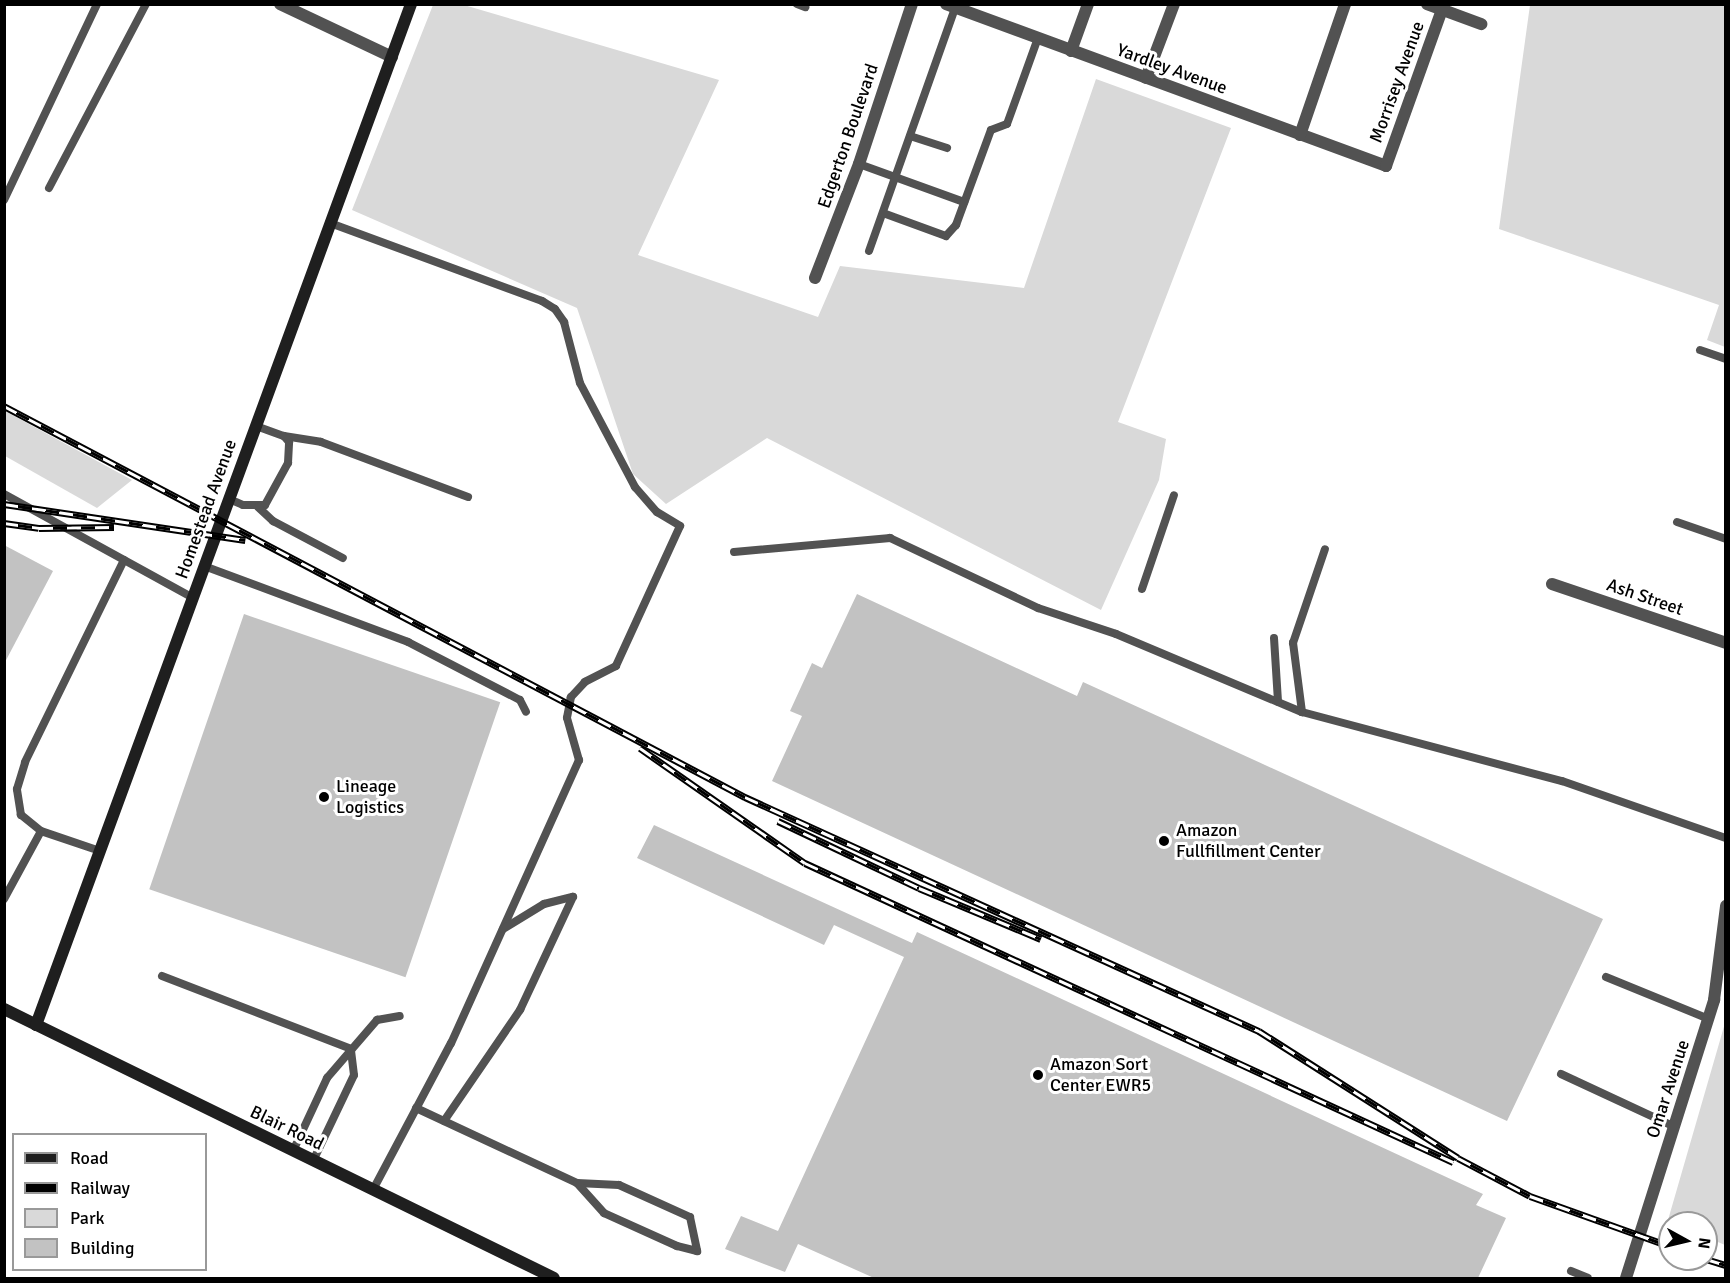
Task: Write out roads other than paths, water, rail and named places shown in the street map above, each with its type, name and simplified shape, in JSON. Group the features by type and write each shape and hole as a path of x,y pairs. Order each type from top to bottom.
{"street":[{"path":"280,4 392,57"},
{"name":"Homestead Avenue","path":"36,1025 411,4"},
{"name":"Edgerton Boulevard","path":"815,278 859,164 912,4"},
{"path":"1071,51 1088,4"},
{"path":"1146,78 1174,4"},
{"path":"1300,135 1345,4"},
{"path":"1427,4 1480,24"},
{"name":"Yardley Avenue","path":"950,6 1386,166"},
{"name":"Morrisey Avenue","path":"1386,166 1442,10"},
{"name":"Ash Street","path":"1552,584 1725,643"},
{"name":"Omar Avenue","path":"1626,1278 1709,1019 1718,978 1725,906"},
{"name":"Blair Road","path":"4,1009 554,1278"}],"lane":[{"path":"4,200 97,4"},
{"path":"49,188 146,4"},
{"path":"869,251 910,136 950,6"},
{"path":"883,213 946,236 956,225 991,130 1007,124 1038,38"},
{"path":"910,136 947,148"},
{"path":"859,164 964,201"},
{"path":"330,223 542,301 555,309 564,322 580,383 635,487 657,512 680,526 616,666 585,682 571,697 567,718 579,760 451,1043 373,1190"},
{"path":"1700,350 1725,359"},
{"path":"256,426 284,436 321,442 468,497"},
{"path":"258,507 270,499 288,463 289,442 284,436"},
{"path":"4,494 193,598"},
{"path":"1142,589 1174,495"},
{"path":"229,499 258,507 273,521 343,558"},
{"path":"1677,522 1725,539"},
{"path":"734,552 890,538 1038,608 1116,634 1302,712 1562,781 1725,838"},
{"path":"1302,712 1293,643 1325,549"},
{"path":"100,851 41,831 21,815 17,789 25,762 124,560"},
{"path":"204,566 408,642 520,700 526,712"},
{"path":"1274,638 1278,702"},
{"path":"5,898 41,831"},
{"path":"444,1121 520,1010 573,897 544,904 502,930"},
{"path":"162,975 351,1049"},
{"path":"1606,977 1642,994 1709,1019"},
{"path":"293,1151 327,1078 377,1020 400,1016"},
{"path":"313,1161 354,1075 351,1049"},
{"path":"1561,1074 1675,1127"},
{"path":"416,1108 577,1183 619,1185 690,1217 697,1251 677,1246 604,1213 577,1183"},
{"path":"1571,1271 1588,1278"}],"railway":[{"path":"4,406 745,797 1259,1031 1458,1158 1530,1196 1658,1242"},
{"path":"4,504 245,540"},
{"path":"4,523 39,528 114,527"},
{"path":"640,748 805,863 1453,1162"},
{"path":"778,821 919,888 1041,939"},
{"path":"1718,1263 1726,1265"}],"place":[{"name":"Lineage Logistics","path":"324,797"},
{"name":"Amazon Fullfillment Center","path":"1164,841"},
{"name":"Amazon Sort Center EWR5","path":"1038,1075"}]}
